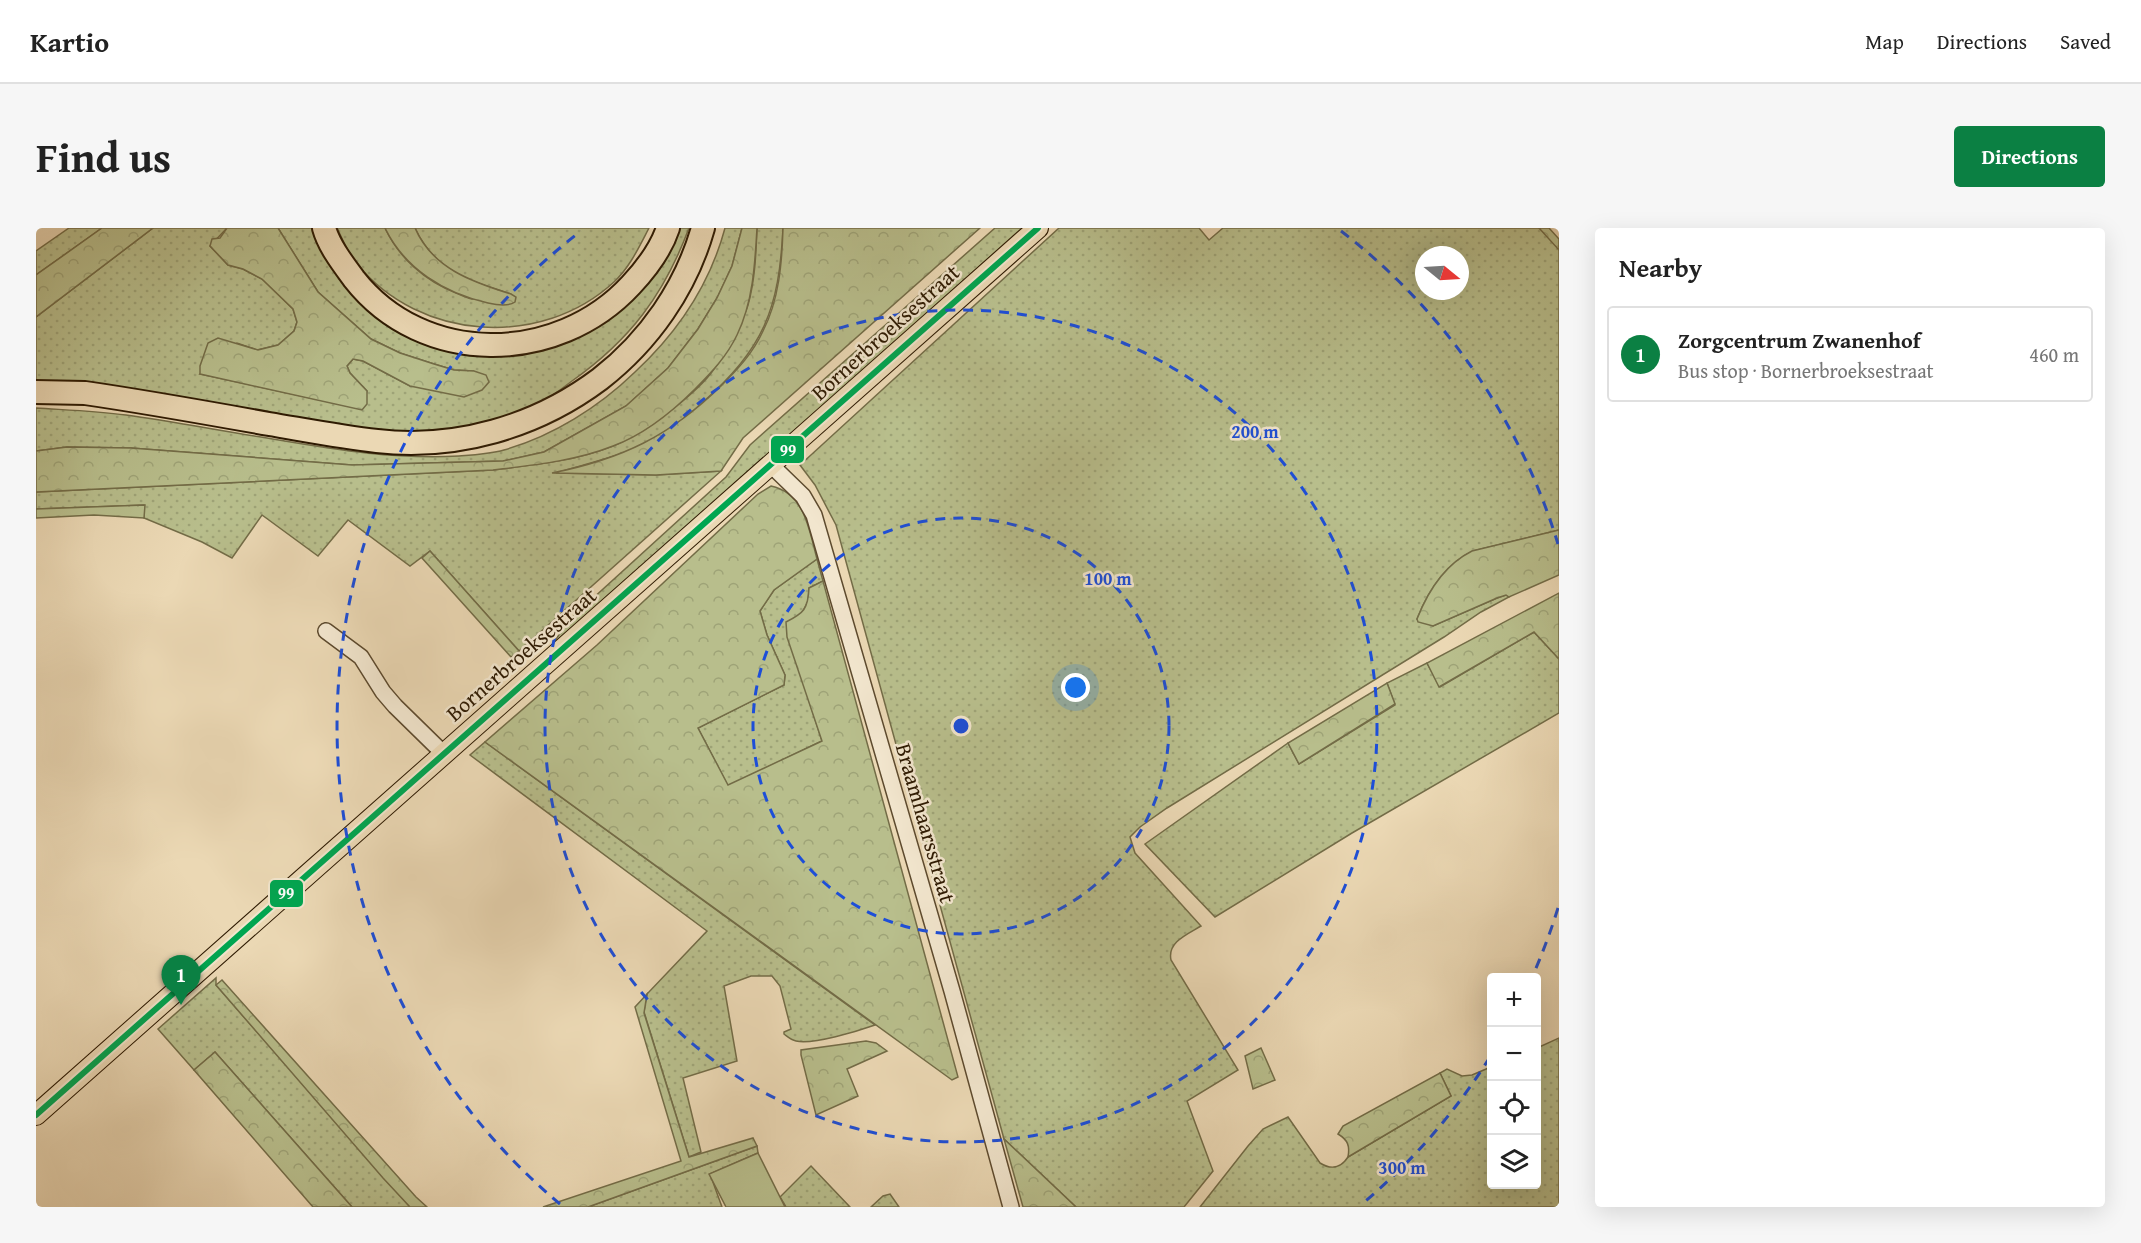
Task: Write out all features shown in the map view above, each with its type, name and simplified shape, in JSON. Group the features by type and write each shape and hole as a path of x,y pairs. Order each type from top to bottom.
{"highway":[{"path":"324,228 341,262 361,287 388,312 417,328 450,340 494,346 540,340 588,321 621,296 638,277 653,257 668,228"},
{"path":"36,392 85,393 378,441 444,442 478,436 507,428 548,412 578,395 617,366 648,333 676,294 697,249 703,228"}],"main road":[{"name":"Bornerbroeksestraat","path":"36,1115 1038,228"}],"street":[{"name":"Braamhaarsstraat","path":"771,465 803,496 814,515 945,966 1011,1207"},
{"path":"326,631 361,657 389,699 444,754"}],"green space":[{"path":"69,228 102,228 36,275 36,251"},
{"path":"102,228 153,228 36,317 36,275"},
{"path":"153,228 227,228 210,246 228,265 243,269 262,279 293,309 297,322 294,331 278,345 257,350 237,343 200,374 362,409 367,391 350,373 347,366 353,359 363,361 410,386 474,371 454,370 434,364 400,353 371,339 318,292 278,228 313,228 331,263 415,333 565,337 672,228 689,228 668,274 643,314 611,349 561,389 544,401 494,421 445,430 396,435 36,383 36,317"},
{"path":"227,228 278,228 318,292 371,339 400,353 434,364 486,375 489,382 482,390 464,397 410,386 363,361 353,359 347,366 350,373 367,391 367,404 362,410 200,374 200,366 208,343 218,338 258,350 278,345 294,331 297,322 293,309 262,279 243,269 228,265 210,246 212,239 220,238"},
{"path":"337,228 385,228 405,259 424,275 445,288 474,299 511,294 467,279 443,264 423,243 415,228 649,228 620,276 585,304 552,318 517,326 482,327 447,321 413,309 383,290 354,260"},
{"path":"385,228 415,228 422,242 432,254 455,272 511,294 516,297 515,302 506,305 488,303 441,286 403,256"},
{"path":"725,228 742,228 732,266 717,298 698,329 668,368 626,406 544,452 503,461 352,465 131,448 67,447 36,451 36,408 126,415 384,455 459,456 504,450 540,437 574,419 621,385 650,357 678,324 701,288 719,249"},
{"path":"742,228 757,228 755,255 747,309 733,343 713,370 677,406 646,429 613,446 569,459 493,470 36,492 36,451 67,447 131,448 352,465 503,461 544,452 626,406 668,368 698,329 717,298 732,266"},
{"path":"757,228 783,228 781,257 772,305 764,326 740,364 694,410 652,440 625,453 556,473 656,475 721,471 519,651 430,551 410,566 348,520 318,556 262,515 232,558 202,542 144,518 144,505 36,509 36,492 493,470 569,459 613,446 668,413 706,379 718,363 748,305 754,277"},
{"path":"783,228 980,228 743,438 721,471 656,475 552,473 601,461 644,443 683,419 721,386 755,346 773,307 780,268"},
{"path":"995,228 1022,228 545,656 568,621 726,477 750,445"},
{"path":"1059,228 1199,228 1209,240 1223,228 1543,228 1559,247 1559,530 1473,551 1463,557 1445,571 1438,580 1417,619 1433,626 1497,598 1506,595 1509,597 1481,612 1167,808 1130,837 1135,853 1201,926 1175,943 1171,960 1238,1070 1187,1101 1213,1171 1184,1207 1076,1207 1004,1139 836,525 815,485 800,465"},
{"path":"1539,228 1549,228 1559,239 1559,250"},
{"path":"771,486 791,496 804,514 817,559 774,590 760,611 767,635 785,675 784,685 698,728 728,785 822,741 787,637 786,622 804,610 808,601 809,588 823,581 958,1077 952,1080 485,742 597,645 758,494"},
{"path":"145,505 144,518 94,515 36,518 36,509"},
{"path":"1559,530 1559,575 1509,597 1506,595 1497,598 1433,626 1418,622 1417,619 1426,599 1438,580 1462,557 1472,551"},
{"path":"430,551 519,651 511,657 422,558"},
{"path":"817,559 823,581 809,588 808,601 802,613 806,691 822,741 728,786 698,728 784,685 785,675 767,635 760,611 774,590"},
{"path":"1559,593 1559,659 1534,632 1439,687 1427,663"},
{"path":"1534,632 1559,659 1559,713 1352,833 1215,917 1145,844 1288,743 1299,764 1395,705 1387,683 1427,663 1440,687"},
{"path":"1387,683 1395,704 1299,764 1288,743"},
{"path":"485,742 875,1025 824,1039 796,1041 784,1034 791,1029 780,986 772,976 751,976 724,986 737,1061 683,1078 701,1152 689,1157 644,1012 647,994 707,931 470,755"},
{"path":"216,978 216,985 410,1207 352,1207 215,1052 194,1070 158,1029"},
{"path":"222,980 427,1207 410,1207 383,1178 216,985"},
{"path":"647,994 644,1013 689,1157 753,1138 757,1146 588,1207 543,1207 681,1161 635,1007"},
{"path":"1559,1038 1559,1207 1200,1207 1263,1129 1288,1117 1320,1163 1328,1167 1336,1167 1348,1157 1451,1096 1440,1073 1447,1069 1462,1076 1472,1075 1487,1069 1487,1189 1541,1189 1541,1046"},
{"path":"866,1041 876,1043 887,1051 847,1069 858,1096 816,1115 801,1050"},
{"path":"1261,1048 1275,1080 1253,1089 1245,1056"},
{"path":"215,1052 352,1207 313,1207 194,1070"},
{"path":"1440,1073 1451,1096 1348,1157 1348,1144 1338,1134 1343,1126"},
{"path":"1004,1139 1076,1207 1023,1207"},
{"path":"757,1146 758,1153 710,1174 722,1207 588,1207"},
{"path":"758,1153 785,1207 726,1207 709,1174"},
{"path":"811,1166 850,1207 786,1207 780,1197"},
{"path":"890,1194 899,1207 871,1207 883,1196"}],"transit line":[{"name":"99","path":"36,1115 1038,228"}],"place":[{"name":"Zorgcentrum Zwanenhof","path":"181,1005"}]}
